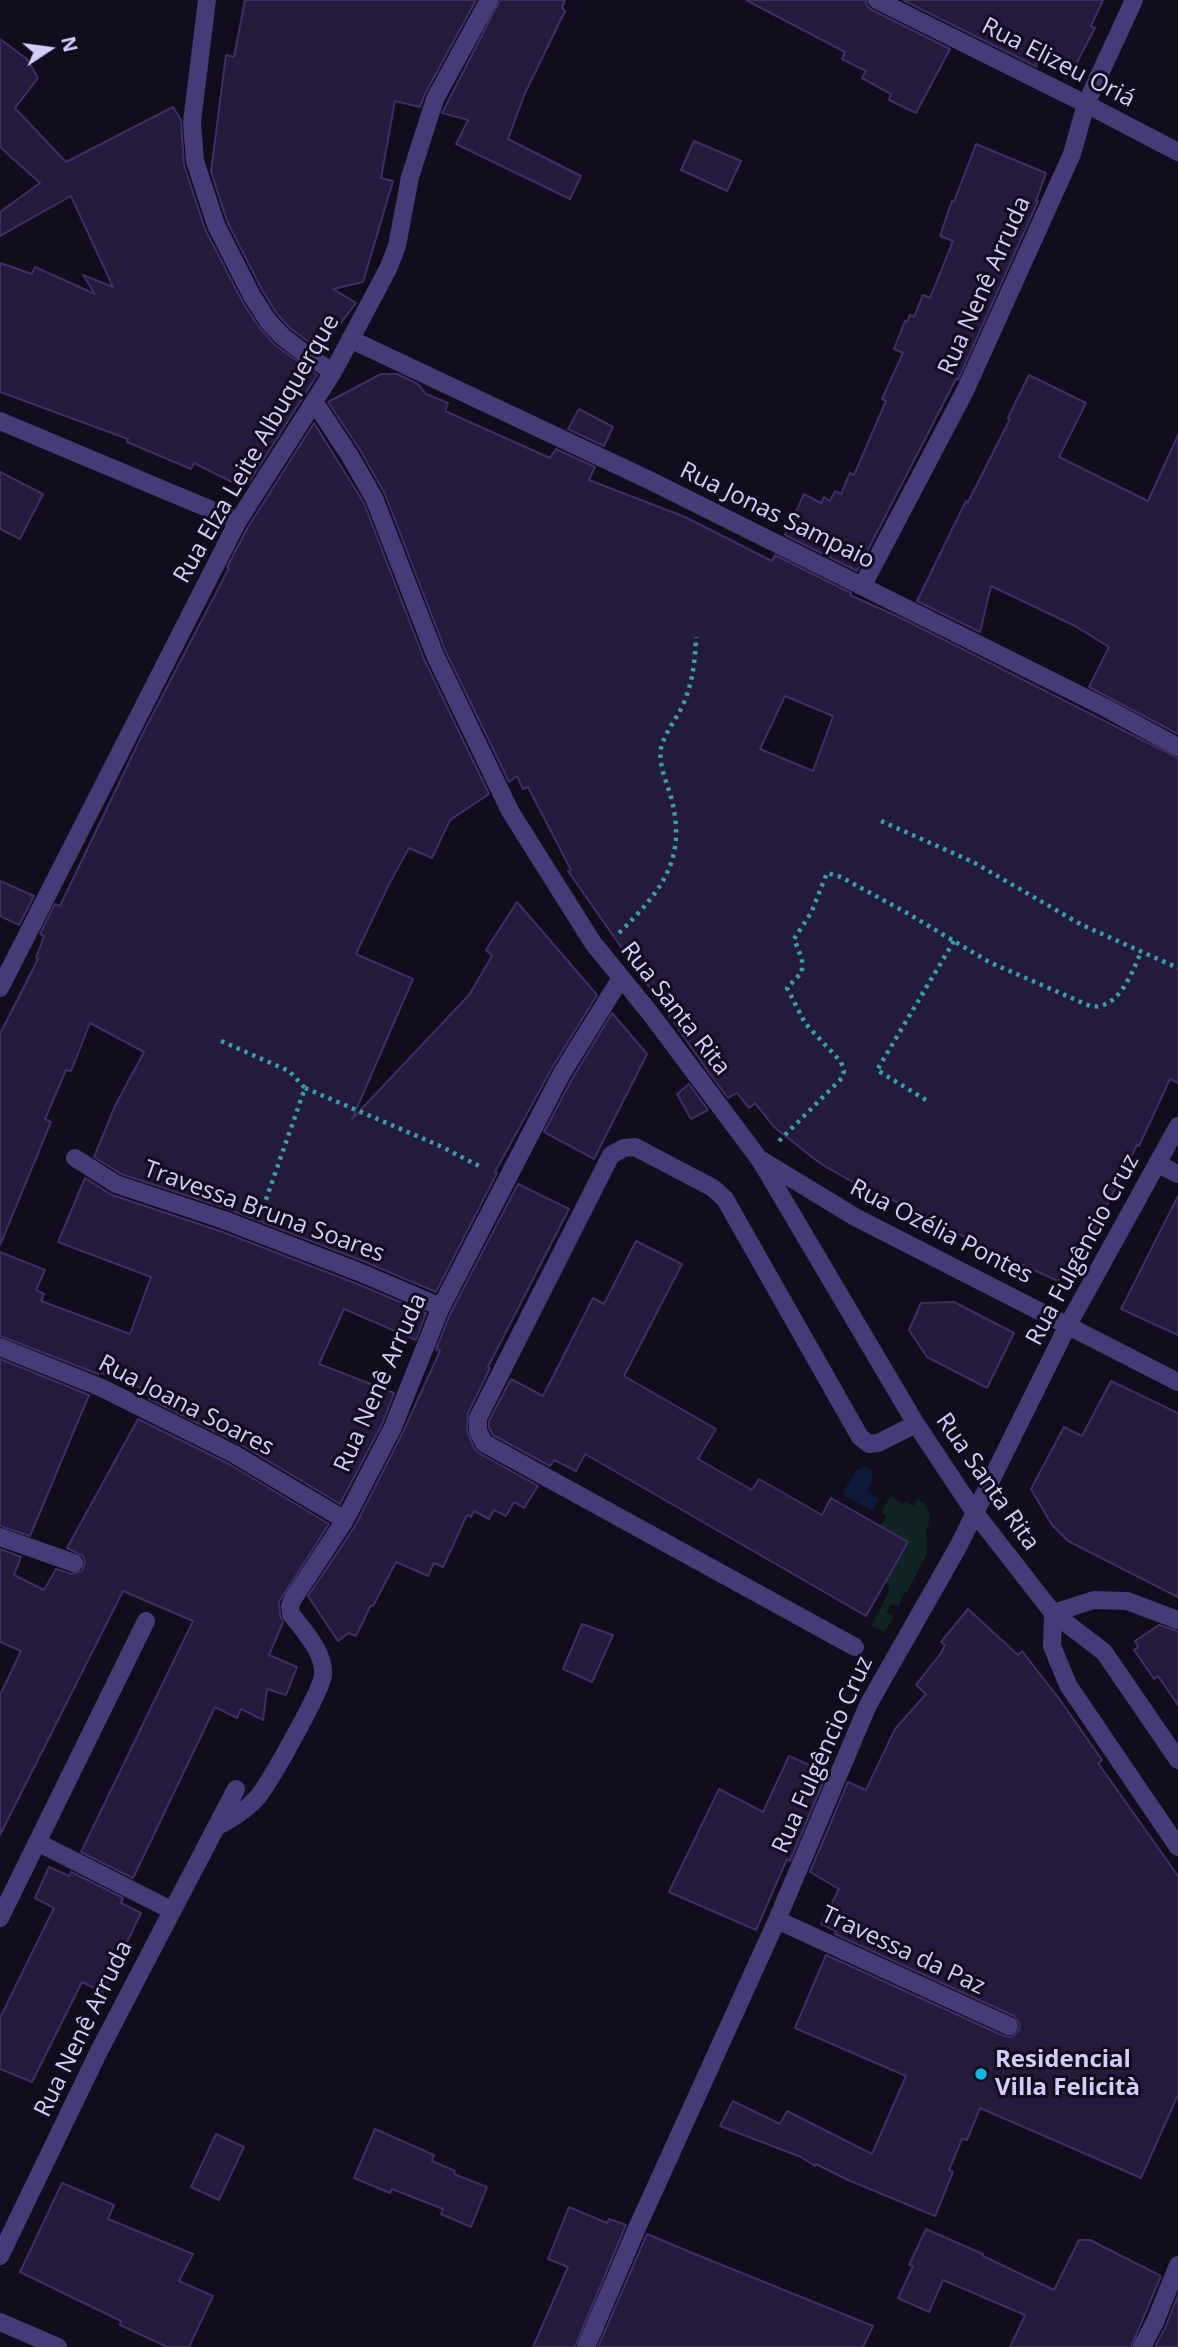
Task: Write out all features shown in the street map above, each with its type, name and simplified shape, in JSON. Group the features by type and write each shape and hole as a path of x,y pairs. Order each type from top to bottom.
{"street":[{"path":"207,0 192,122 195,161 216,225 252,296 268,321 283,337 334,372"},
{"name":"Rua Elza Leite Albuquerque","path":"0,988 238,521 334,372 382,280 397,246 410,177 435,99 489,0"},
{"name":"Rua Elizeu Oriá","path":"877,0 1178,152"},
{"name":"Rua Nenê Arruda","path":"863,585 965,391 1072,154 1086,104 1134,0"},
{"name":"Rua Jonas Sampaio","path":"350,339 629,470 863,585 1178,747"},
{"name":"Rua Santa Rita","path":"314,403 350,456 374,498 435,655 510,811 600,952 760,1160 916,1424 975,1513 1053,1613 1104,1652 1178,1760"},
{"path":"0,421 238,521"},
{"name":"Rua Nenê Arruda","path":"216,1827 240,1814 258,1797 316,1698 323,1675 318,1654 291,1614 290,1606 345,1520 393,1427 441,1307 562,1073 621,978"},
{"name":"Rua Fulgêncio Cruz","path":"586,2347 777,1920 868,1705 958,1548 1068,1325 1178,1126"},
{"path":"855,1647 484,1443 478,1431 478,1418 611,1155 624,1148 635,1147 713,1188 724,1199 860,1437 869,1444 878,1443 916,1424"},
{"name":"Travessa Bruna Soares","path":"75,1158 116,1184 255,1232 441,1307"},
{"name":"Rua Ozélia Pontes","path":"760,1160 855,1217 1178,1381"},
{"path":"1157,1164 1178,1174"},
{"name":"Rua Joana Soares","path":"0,1347 102,1388 222,1448 345,1520"},
{"path":"0,1537 74,1563"},
{"path":"1178,1620 1127,1601 1094,1600 1053,1613 1052,1646 1068,1685 1178,1847"},
{"path":"0,1918 146,1621"},
{"name":"Rua Nenê Arruda","path":"0,2256 99,2051 236,1789"},
{"path":"37,1842 171,1909"},
{"name":"Travessa da Paz","path":"777,1920 1009,2026"},
{"path":"1142,2347 1178,2265"},
{"path":"0,2322 58,2347"}],"path":[{"path":"600,952 657,892 671,869 676,828 673,804 661,765 661,748 694,675 696,637"},
{"path":"881,821 973,862 1048,907 1178,968"},
{"path":"760,1160 842,1078 844,1071 841,1062 805,1023 787,988 802,972 802,959 794,939 811,912 827,873 841,877 989,962 1090,1006 1105,1006 1126,985 1141,952"},
{"path":"926,1100 877,1070 954,941"},
{"path":"221,1041 289,1071 305,1088 438,1144 508,1181"},
{"path":"255,1232 305,1088"}],"green space":[{"path":"891,1496 903,1505 906,1501 913,1506 918,1498 923,1501 930,1514 926,1529 927,1554 899,1606 891,1604 886,1612 894,1617 884,1632 871,1626 889,1591 888,1584 881,1576 885,1560 896,1565 909,1543 880,1526 887,1516 881,1512"}],"water":[{"path":"864,1467 872,1473 867,1491 879,1499 872,1511 842,1494 856,1471"}],"building":[{"path":"245,0 476,0 420,107 395,101 381,178 393,181 363,282 333,289 356,303 320,350 291,329 277,314 262,290 227,221 211,172 226,55 234,57"},
{"path":"500,0 565,0 562,8 565,11 525,93 508,139 581,176 570,199 456,144 468,120 442,113"},
{"path":"746,0 866,0 867,6 872,10 950,49 916,113 889,100 891,94 862,78 866,71 842,59 845,52"},
{"path":"903,0 1103,0 1091,26 1095,28 1073,70 1067,70 1034,54 1037,67"},
{"path":"0,39 27,59 38,78 15,108 66,162 173,107 181,120 184,165 205,229 242,301 275,345 317,375 248,484 232,482 194,463 191,469 127,442 128,439 0,392 0,263 32,274 35,267 95,294 83,275 113,287 71,196 0,236 0,212 40,183 0,147"},
{"path":"694,141 741,161 727,191 681,170"},
{"path":"976,144 1046,173 1038,201 958,380 956,379 857,571 785,535 804,494 821,503 824,497 830,501 835,491 841,494 850,473 854,475 886,401 882,399 903,353 894,349 905,321 907,322 910,315 914,317 923,295 930,298 953,241 940,236"},
{"path":"381,374 397,374 418,384 426,394 448,403 445,411 550,458 556,449 595,467 589,480 685,517 772,561 775,555 1178,758 1178,1083 1170,1079 1139,1146 1137,1145 1082,1255 1076,1252 1058,1281 996,1253 879,1193 877,1196 821,1164 774,1127 755,1103 749,1108 737,1093 728,1098 568,871 571,870 528,787 523,789 517,776 509,782 445,650 385,494 328,402","holes":["785,696 833,716 813,771 760,749"]},
{"path":"1029,375 1086,403 1059,457 1148,501 1178,435 1178,734 1089,687 1109,647 1075,626 991,586 980,632 917,601 1010,419 1008,418"},
{"path":"579,409 613,427 604,446 568,429"},
{"path":"314,423 364,503 424,659 489,794 450,820 432,858 409,848 356,954 413,979 352,1119 469,995 492,956 486,950 517,902 597,995 552,1068 495,1172 497,1173 436,1292 228,1209 121,1174 94,1157 115,1106 144,1052 90,1023 71,1071 66,1070 45,1119 51,1122 0,1245 0,1034 38,959 36,958 44,936 40,934 55,904 60,906 144,731 229,568 227,567 248,527"},
{"path":"0,472 43,494 20,539 0,529"},
{"path":"0,881 34,896 19,925 0,916"},
{"path":"612,1013 647,1054 594,1159 544,1132"},
{"path":"689,1084 708,1110 691,1119 677,1094"},
{"path":"85,1178 112,1195 220,1231 426,1313 416,1340 344,1309 319,1364 394,1393 383,1422 340,1504 240,1444 149,1399 149,1391 0,1336 0,1252 45,1270 36,1290 44,1294 41,1301 130,1334 151,1277 58,1242"},
{"path":"518,1184 569,1209 488,1367 490,1368 468,1413 467,1431 479,1453 538,1486 524,1508 514,1502 506,1516 494,1510 489,1519 474,1511 471,1517 467,1515 443,1567 434,1563 428,1576 396,1562 356,1636 349,1633 338,1641 308,1596 355,1526 403,1432 440,1351 436,1349 451,1312"},
{"path":"1178,1196 1178,1335 1121,1309"},
{"path":"636,1241 682,1264 624,1376 716,1429 698,1459 752,1490 759,1479 822,1515 831,1498 908,1542 866,1616 585,1454 576,1471 554,1460 550,1466 493,1435 489,1421 511,1379 543,1396 593,1298 604,1304"},
{"path":"954,1302 1014,1333 987,1388 927,1357 909,1330 921,1303"},
{"path":"0,1359 89,1395 30,1536 0,1526"},
{"path":"1111,1381 1178,1413 1178,1597 1068,1541 1052,1525 1031,1489 1064,1427 1082,1436"},
{"path":"138,1419 229,1464 329,1524 279,1602 283,1622 269,1655 297,1667 286,1695 267,1689 263,1720 241,1709 237,1718 215,1707 133,1878 81,1852 193,1621 123,1591 0,1835 0,1695 21,1651 0,1642 0,1549 21,1557 14,1575 44,1590 56,1569 71,1574 82,1571 85,1562 83,1556 67,1548"},
{"path":"968,1609 1018,1655 1022,1651 1102,1760 1098,1763 1178,1876 1178,2095 1141,2178 980,2108 967,2140 962,2139 949,2170 953,2172 935,2216 816,2164 815,2166 801,2157 720,2126 733,2101 780,2124 787,2111 872,2154 906,2076 795,2028 826,1955 1004,2036 1011,2037 1019,2031 1020,2024 1014,2016 835,1934 836,1931 821,1924 839,1889 810,1872 848,1782 866,1790 895,1729 926,1694 916,1685 941,1653 945,1645 941,1642"},
{"path":"582,1624 613,1635 592,1682 563,1669"},
{"path":"1159,1625 1178,1631 1178,1705 1158,1676 1154,1679 1134,1650 1138,1647 1135,1641"},
{"path":"789,1756 827,1773 790,1861 787,1859 756,1930 669,1892 719,1789 763,1812"},
{"path":"49,1867 69,1876 71,1872 123,1898 121,1903 141,1913 103,1992 82,1982 32,2082 0,2069 0,2018 54,1908 35,1898"},
{"path":"375,2129 434,2155 432,2161 455,2171 454,2174 487,2187 471,2227 441,2214 443,2209 392,2189 390,2193 354,2178"},
{"path":"216,2134 244,2147 219,2200 191,2187"},
{"path":"62,2183 114,2205 108,2219 193,2254 179,2281 213,2296 189,2347 167,2347 120,2325 121,2321 20,2272"},
{"path":"569,2207 607,2223 609,2219 626,2225 575,2347 533,2347 568,2267 548,2259"},
{"path":"926,2229 1054,2290 1079,2240 1090,2240 1161,2276 1131,2347 1010,2347 1025,2315 943,2280 929,2312 898,2298 913,2266 909,2265"},
{"path":"647,2234 873,2326 863,2347 598,2347"},
{"path":"1178,2295 1178,2347 1155,2347 1166,2326"}],"place":[{"name":"Residencial Villa Felicità","path":"981,2074"}]}
